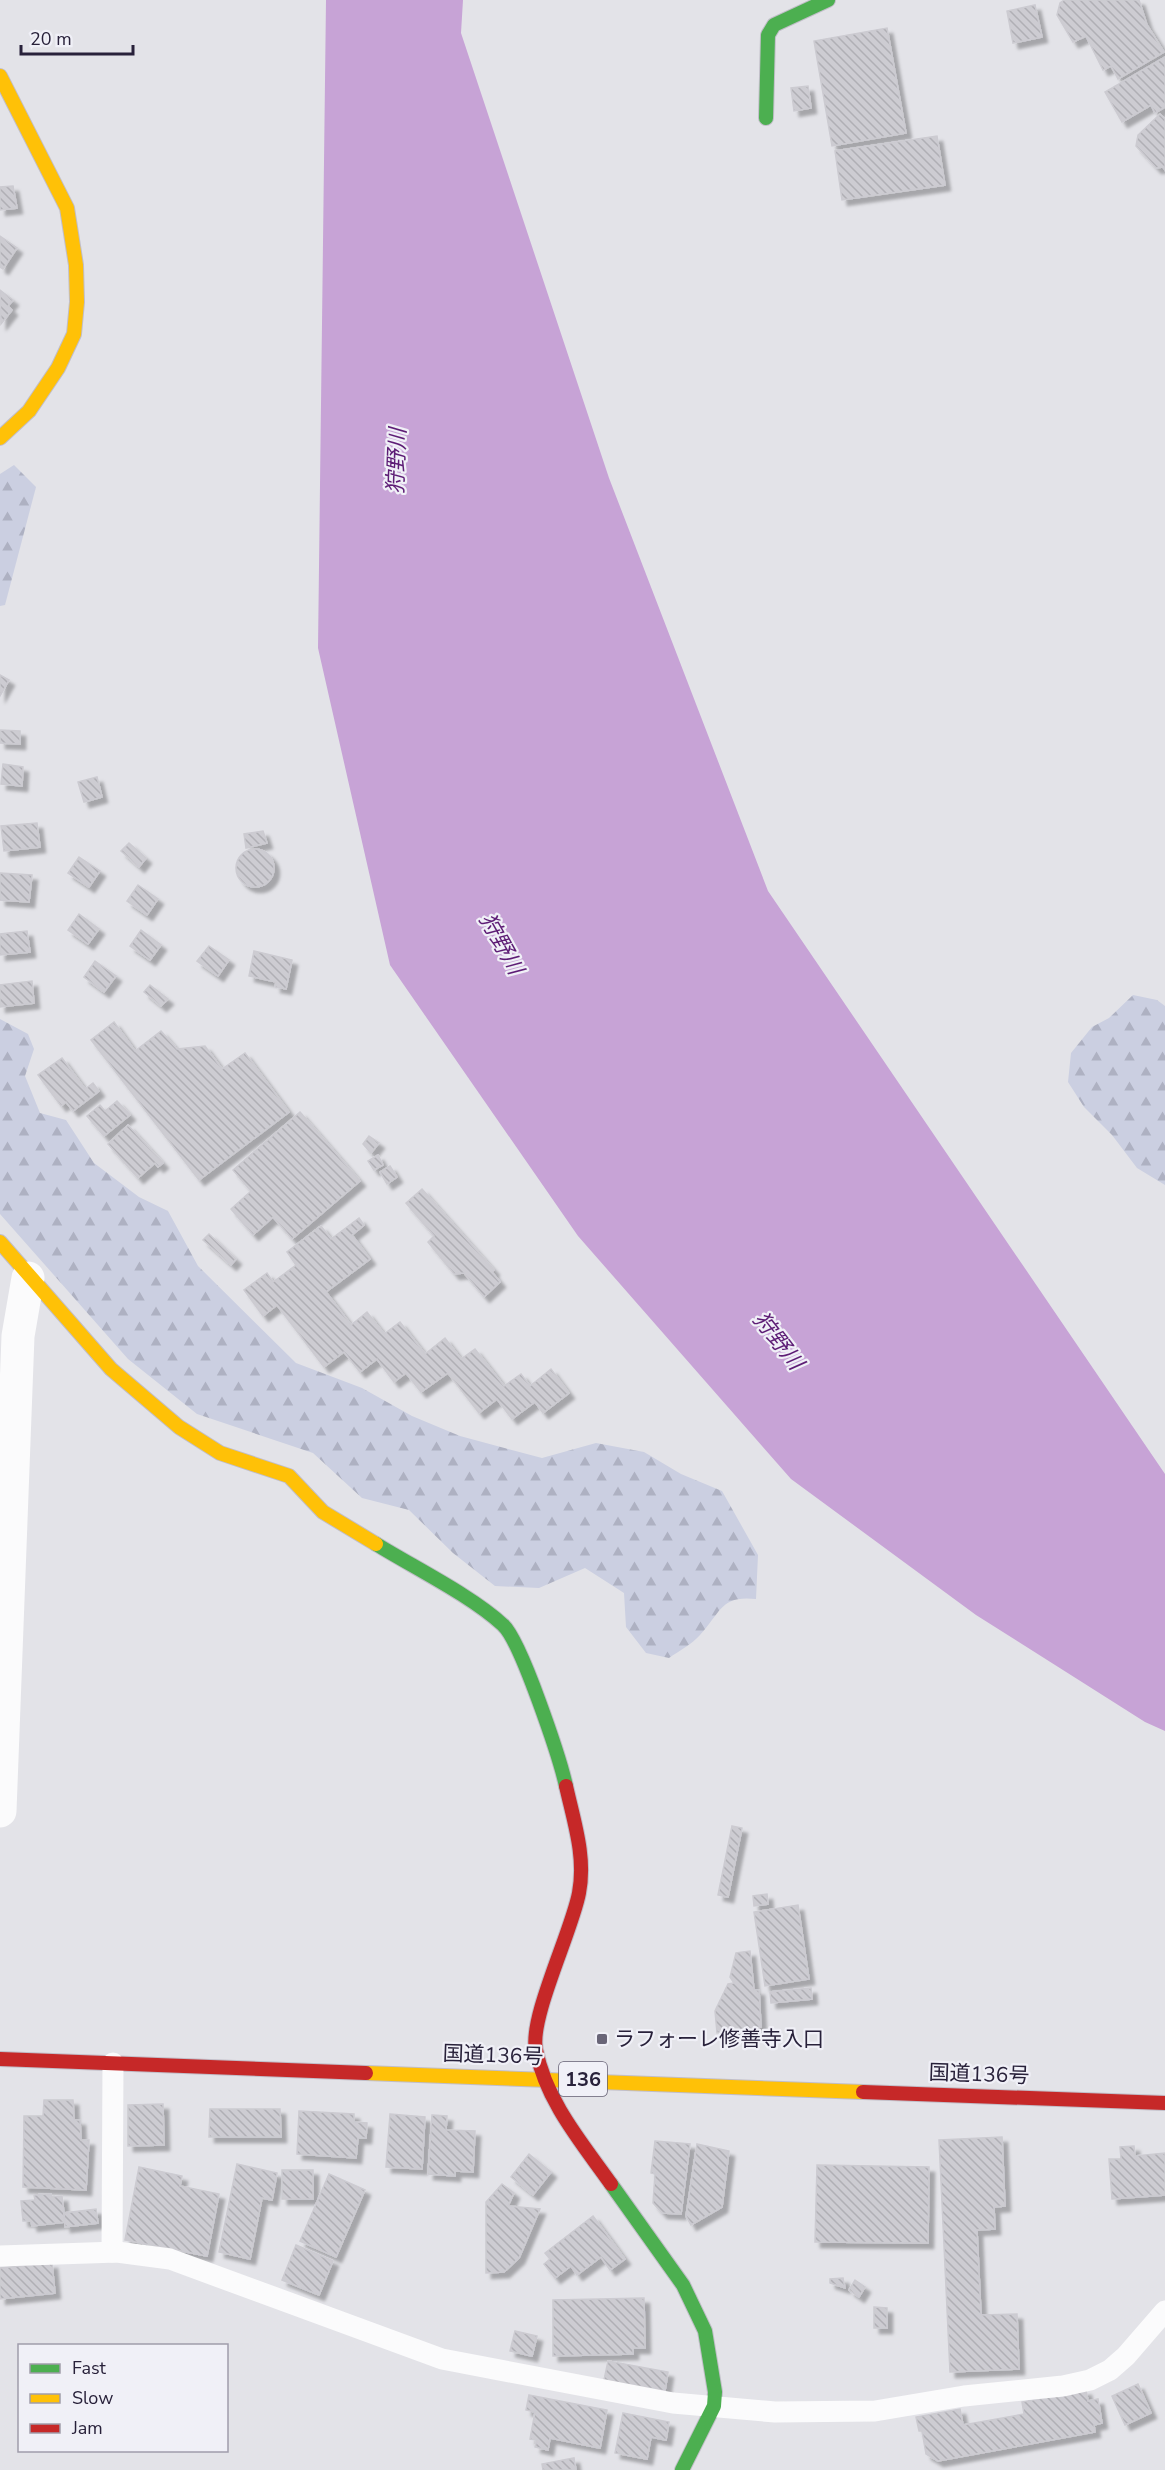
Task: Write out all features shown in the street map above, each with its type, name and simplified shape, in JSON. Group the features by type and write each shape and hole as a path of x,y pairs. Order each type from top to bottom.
{"main road":[{"path":"766,118 768,35 774,25 828,0"},
{"path":"0,76 67,208 76,265 77,302 74,334 58,368 29,411 0,438"},
{"path":"0,1242 28,1278 111,1369 179,1427 220,1453 289,1476 323,1512 476,1605 505,1626 544,1716 565,1780 583,1864 576,1905 537,2025 535,2048 544,2078 565,2119 683,2285 705,2331 713,2382 714,2406 682,2470"},
{"name":"国道136号","path":"0,2059 1165,2103"}],"street":[{"path":"0,1811 4,1568 18,1336 28,1278"}],"lane":[{"path":"112,2252 113,2063"},
{"path":"0,2256 143,2253 170,2259 442,2359 673,2403 775,2412 875,2411 964,2396 1090,2380 1110,2370 1126,2356 1165,2312"}],"green space":[{"path":"14,465 36,487 5,605 0,606 0,474"},
{"path":"1133,995 1157,1000 1165,1006 1165,1185 1137,1168 1112,1135 1084,1107 1068,1082 1071,1053 1092,1027 1109,1018"},
{"path":"0,1019 28,1034 34,1049 25,1076 40,1113 66,1120 94,1163 139,1197 168,1211 198,1266 296,1363 362,1388 412,1416 460,1436 542,1458 596,1443 644,1452 681,1474 722,1491 758,1555 756,1599 744,1598 728,1603 697,1638 669,1658 646,1653 626,1627 624,1593 585,1568 539,1588 495,1586 453,1553 409,1510 362,1498 313,1453 197,1414 128,1359 0,1214"}],"water":[{"name":"狩野川","path":"326,0 463,0 461,33 609,478 768,891 1165,1474 1165,1731 1145,1722 976,1615 791,1479 578,1236 390,965 318,648"}],"building":[{"path":"1064,0 1139,0 1147,25 1164,52 1118,79 1111,66 1103,70 1086,36 1073,42 1057,15 1060,3"},
{"path":"1035,5 1042,37 1013,43 1007,11"},
{"path":"887,28 906,133 832,146 814,41"},
{"path":"1165,57 1165,107 1155,113 1151,105 1122,122 1105,92"},
{"path":"808,86 811,108 794,111 791,88"},
{"path":"1160,114 1165,119 1165,170 1163,167 1156,168 1136,146 1138,135"},
{"path":"937,136 945,185 842,200 835,151"},
{"path":"13,186 17,208 0,210 0,187"},
{"path":"0,236 17,248 3,269 0,267"},
{"path":"0,290 13,300 8,306 12,310 1,324"},
{"path":"0,675 9,680 0,696"},
{"path":"0,730 20,731 20,744 0,743"},
{"path":"3,764 23,767 22,786 1,784"},
{"path":"97,777 102,797 84,802 78,782"},
{"path":"37,823 40,847 4,851 1,826"},
{"path":"263,831 267,843 246,848 244,834"},
{"path":"129,843 146,858 139,867 121,851"},
{"path":"255,849 269,854 274,868 269,882 255,887 241,882 236,868 241,854"},
{"path":"79,857 100,871 89,887 68,873"},
{"path":"0,873 32,875 29,902 0,900"},
{"path":"138,885 158,899 147,915 127,901"},
{"path":"79,914 99,929 88,944 68,930"},
{"path":"141,930 161,945 150,960 130,946"},
{"path":"27,931 30,952 0,955 0,934"},
{"path":"209,946 229,960 218,976 197,961"},
{"path":"254,951 292,960 286,989 275,987 276,982 249,976"},
{"path":"95,961 116,976 104,992 84,977"},
{"path":"32,981 34,1003 0,1007 0,985"},
{"path":"150,985 168,999 161,1006 144,992"},
{"path":"114,1022 135,1051 161,1031 177,1049 205,1046 222,1069 245,1053 289,1112 199,1180 91,1040"},
{"path":"62,1058 85,1089 93,1083 99,1091 73,1111 66,1102 61,1106 38,1075"},
{"path":"117,1101 130,1115 104,1136 87,1116 100,1105 105,1111"},
{"path":"300,1112 360,1181 292,1239 273,1217 253,1235 231,1209 251,1191 233,1170"},
{"path":"128,1125 163,1163 158,1167 155,1163 138,1178 108,1144"},
{"path":"369,1136 379,1143 371,1153 363,1144"},
{"path":"378,1155 383,1165 374,1170 368,1161"},
{"path":"390,1166 397,1177 387,1184 380,1172"},
{"path":"422,1189 494,1270 492,1272 500,1282 484,1297 464,1273 454,1274 428,1242 434,1236 406,1203"},
{"path":"359,1218 364,1225 352,1235 370,1259 326,1292 351,1325 367,1312 384,1334 400,1322 425,1354 445,1338 461,1359 475,1349 504,1386 521,1374 530,1386 551,1369 569,1393 543,1413 535,1402 512,1419 497,1399 479,1413 448,1373 421,1392 406,1373 394,1382 377,1359 360,1372 344,1352 324,1367 277,1305 263,1316 244,1290 267,1273 273,1282 296,1265 287,1252 321,1226 331,1239"},
{"path":"209,1234 236,1259 231,1265 203,1240"},
{"path":"732,1826 742,1828 728,1897 718,1895"},
{"path":"767,1894 768,1904 754,1906 753,1896"},
{"path":"798,1905 809,1979 765,1986 754,1912"},
{"path":"750,1951 754,1990 759,1990 761,2027 717,2033 715,2011 728,1984 734,1983 730,1977 736,1953"},
{"path":"811,1988 812,1999 771,2003 770,1992"},
{"path":"44,2100 73,2100 74,2120 80,2120 81,2140 89,2140 86,2190 23,2187 24,2116 43,2116"},
{"path":"163,2104 164,2145 128,2146 128,2105"},
{"path":"210,2109 280,2109 281,2137 209,2137"},
{"path":"299,2111 354,2114 354,2122 367,2123 366,2138 358,2138 356,2158 297,2154"},
{"path":"390,2114 425,2117 422,2169 386,2167"},
{"path":"432,2115 447,2116 446,2130 475,2131 473,2172 455,2171 455,2176 428,2174"},
{"path":"1002,2137 1005,2206 994,2207 995,2229 977,2230 981,2315 1017,2314 1019,2369 950,2372 939,2140"},
{"path":"655,2141 690,2144 681,2214 662,2213 653,2203 655,2174 651,2173"},
{"path":"697,2144 729,2151 722,2207 691,2225 686,2216"},
{"path":"1134,2146 1135,2156 1165,2153 1165,2195 1112,2199 1109,2159 1121,2159 1120,2147"},
{"path":"529,2154 551,2172 533,2195 511,2177"},
{"path":"237,2164 277,2173 272,2200 262,2198 250,2259 219,2252"},
{"path":"817,2165 929,2167 928,2243 815,2242"},
{"path":"139,2167 182,2176 180,2186 219,2194 207,2256 125,2240"},
{"path":"282,2170 313,2170 313,2199 282,2199"},
{"path":"329,2174 365,2190 336,2257 300,2241"},
{"path":"502,2184 514,2193 508,2206 540,2209 519,2258 504,2272 486,2273 486,2202"},
{"path":"51,2194 52,2197 62,2196 65,2222 32,2226 31,2221 23,2221 21,2201 35,2200 34,2195"},
{"path":"96,2209 98,2223 65,2227 64,2213"},
{"path":"593,2216 625,2259 610,2270 601,2257 577,2275 571,2266 555,2278 544,2264 550,2259 545,2253"},
{"path":"296,2245 333,2261 319,2295 282,2280"},
{"path":"52,2263 55,2293 0,2299 0,2268"},
{"path":"843,2278 845,2288 830,2283 830,2279"},
{"path":"855,2280 865,2287 859,2297 849,2290"},
{"path":"644,2298 645,2348 633,2348 633,2354 553,2356 553,2300"},
{"path":"874,2307 887,2308 887,2328 874,2328"},
{"path":"515,2331 537,2336 532,2356 510,2351"},
{"path":"608,2361 668,2372 665,2391 604,2380"},
{"path":"1138,2384 1151,2413 1125,2425 1112,2396"},
{"path":"1086,2390 1088,2401 1098,2399 1102,2423 1094,2425 1095,2432 938,2461 926,2454 922,2431 919,2431 916,2417 960,2409 963,2425 1024,2414 1022,2402"},
{"path":"529,2395 607,2410 600,2448 550,2438 548,2450 535,2447 537,2440 530,2439 535,2412 526,2410"},
{"path":"623,2413 669,2422 666,2440 651,2437 647,2459 615,2453"},
{"path":"574,2458 576,2470 543,2470 542,2464"}],"traffic: fast":[{"path":"766,118 768,35 774,25 828,0"},
{"path":"376,1544 475,1603 503,1625 511,1635 548,1727 566,1786"},
{"path":"611,2184 683,2285 705,2331 715,2392 714,2406 682,2470"}],"traffic: slow":[{"path":"0,76 67,208 76,265 77,302 74,334 58,368 29,411 0,438"},
{"path":"0,1242 111,1369 179,1427 220,1453 289,1476 323,1512 376,1544"},
{"path":"366,2073 863,2092"}],"traffic: jam":[{"path":"566,1786 578,1840 581,1880 575,1909 539,2017 536,2050 541,2069 556,2104 611,2184"},
{"path":"0,2059 366,2073"},
{"path":"863,2092 1165,2103"}],"place":[{"name":"ラフォーレ修善寺入口","path":"602,2039"}]}
